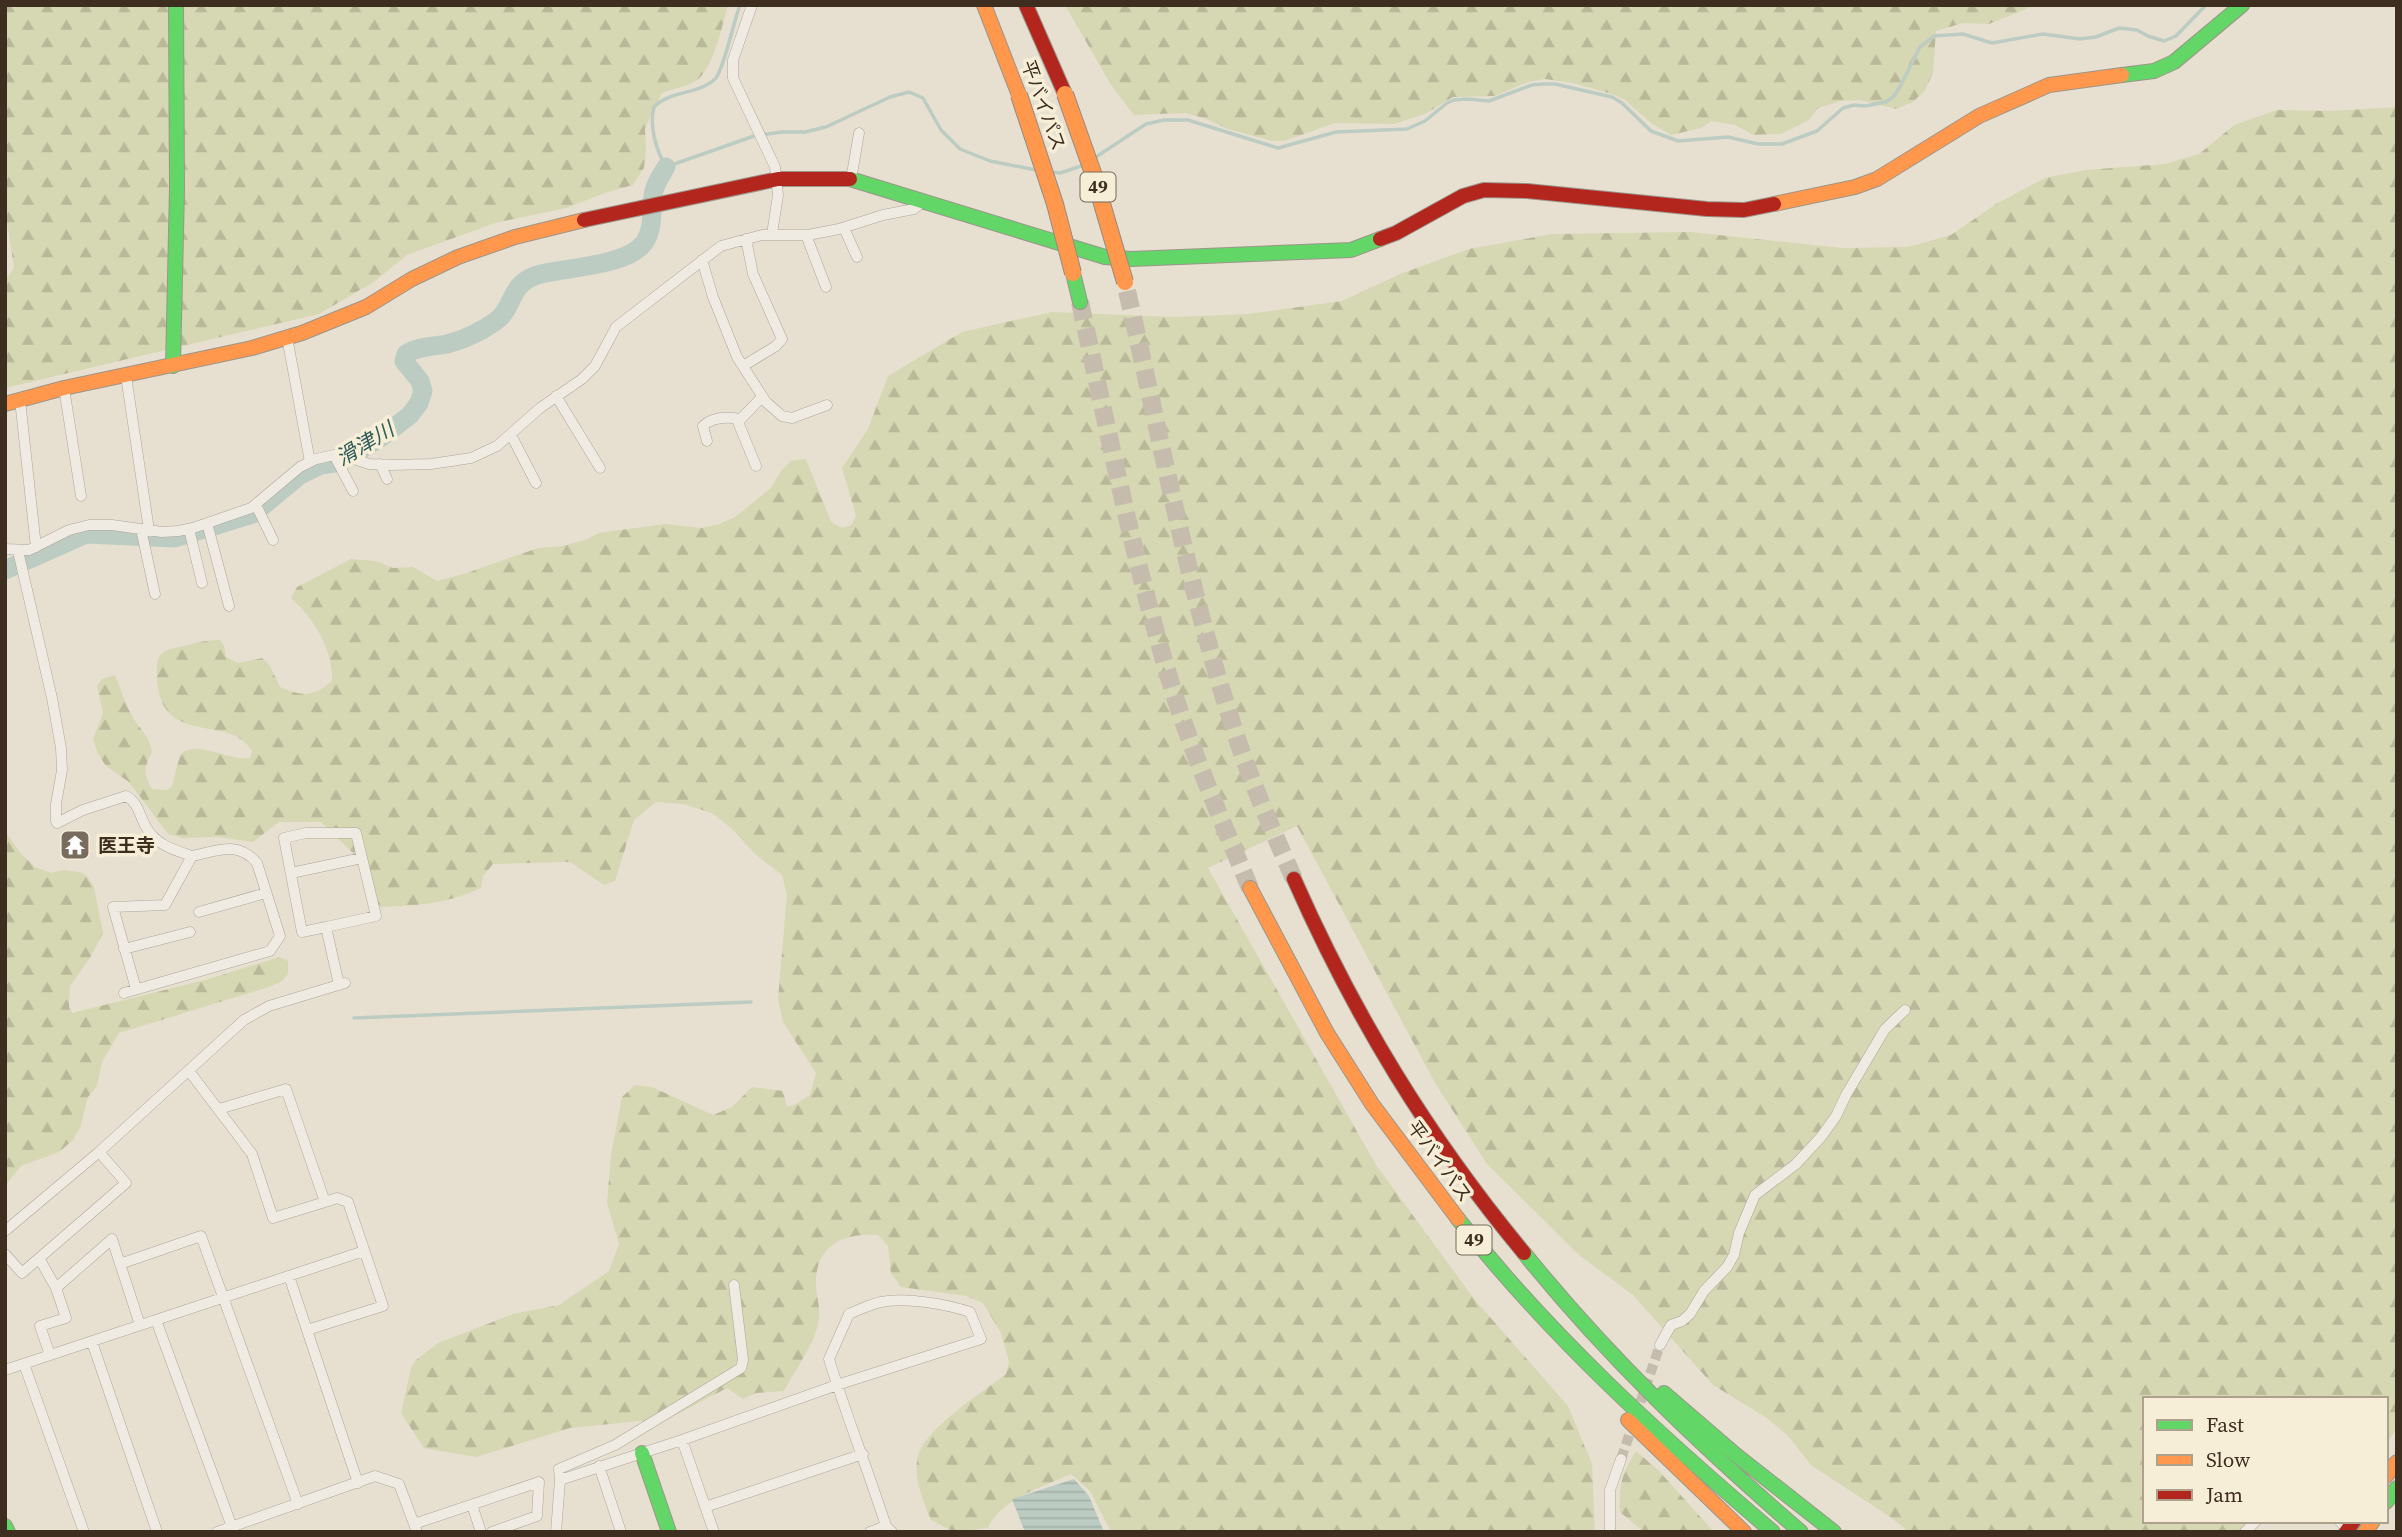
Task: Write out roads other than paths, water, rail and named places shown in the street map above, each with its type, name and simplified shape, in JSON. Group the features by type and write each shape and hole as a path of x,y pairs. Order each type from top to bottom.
{"main road":[{"path":"173,366 177,189 176,5"},
{"name":"平バイパス","path":"984,5 1019,95 1055,204 1080,302"},
{"name":"平バイパス","path":"1026,5 1065,94 1093,173 1126,286"},
{"path":"13,402 64,388 252,348 287,337 366,307 412,279 483,247 559,225 776,180 852,180 1105,257 1131,259 1351,250 1396,233 1463,195 1484,190 1527,191 1707,209 1744,210 1767,207 1856,187 1877,179 1979,116 2049,85 2154,71 2174,62 2242,5"},
{"name":"平バイパス","path":"1294,879 1334,968 1378,1048 1461,1176 1537,1272 1628,1373 1692,1436 1801,1532"},
{"name":"平バイパス","path":"1250,887 1326,1032 1413,1161 1472,1239 1571,1349 1672,1445 1773,1532"},
{"path":"1413,1161 1460,1230 1507,1290 1569,1360 1744,1532"},
{"path":"1537,1272 1667,1396 1736,1455 1834,1532"},
{"path":"642,1453 669,1532"},
{"path":"5,1526 8,1532"}],"street":[{"path":"752,5 733,60 733,78 771,159 778,206 772,234"},
{"path":"852,180 859,133"},
{"path":"5,549 18,551 36,547 76,527 112,525 178,531 189,529 256,505 289,476 310,462 334,455 369,464 406,465 461,460 489,450 511,435 540,408 582,379 595,366 616,327 721,246 772,234 806,235 844,228 883,215 914,209 924,200"},
{"path":"844,228 857,257"},
{"path":"806,235 826,287"},
{"path":"743,366 776,346 782,339 754,274 747,239"},
{"path":"702,260 724,328 762,397 786,418 827,405"},
{"path":"287,337 310,462"},
{"path":"126,376 155,594"},
{"path":"64,388 80,496"},
{"path":"556,396 600,468"},
{"path":"756,466 739,425 740,419 762,397"},
{"path":"13,402 36,547"},
{"path":"707,441 703,426 708,421 740,419"},
{"path":"511,435 536,483"},
{"path":"334,455 353,491"},
{"path":"380,464 387,479"},
{"path":"256,505 273,540"},
{"path":"207,523 229,606"},
{"path":"189,529 202,583"},
{"path":"18,551 59,735 62,770 56,804 57,823 126,796 137,805 152,836 169,848 192,856 228,848 241,850 257,863 280,936 270,951 124,993"},
{"path":"356,833 376,916 302,932 291,873 284,838 306,834 356,833"},
{"path":"136,989 113,907 165,905 192,856"},
{"path":"291,873 362,858"},
{"path":"199,912 266,893"},
{"path":"5,1231 99,1152 244,1020 255,1013 342,984 326,927"},
{"path":"124,949 190,932"},
{"path":"1660,1345 1671,1325 1690,1314 1704,1290 1732,1260 1739,1233 1755,1195 1796,1164 1829,1127 1885,1029 1905,1010"},
{"path":"189,1070 252,1154 273,1218 337,1198 348,1202 383,1307 307,1330"},
{"path":"219,1109 286,1089 325,1202"},
{"path":"5,1254 22,1273 126,1183 99,1152"},
{"path":"120,1264 201,1236 298,1504"},
{"path":"56,1288 112,1239 140,1325"},
{"path":"5,1370 364,1251"},
{"path":"39,1258 56,1288 66,1318 40,1326 50,1355"},
{"path":"289,1276 358,1483"},
{"path":"556,1532 559,1469 615,1445 741,1368 743,1360 734,1285"},
{"path":"560,1480 837,1385 981,1339 970,1312 952,1306 894,1301 879,1302 849,1314 829,1359 837,1385 889,1529 870,1532"},
{"path":"156,1320 240,1527"},
{"path":"92,1342 157,1532"},
{"path":"24,1364 84,1532"},
{"path":"682,1440 714,1532"},
{"path":"705,1507 863,1454"},
{"path":"1610,1532 1610,1490 1621,1459"},
{"path":"599,1466 621,1532"},
{"path":"218,1532 240,1527 375,1476 398,1484 416,1528 539,1482 537,1517 492,1532"},
{"path":"472,1505 481,1532"}],"waterway":[{"path":"740,5 715,79 701,88 668,98 654,107 654,138 666,167 754,136 805,132 826,127 890,97 909,92 923,98 941,130 960,149 990,161 1036,170"},
{"path":"1093,159 1146,124 1164,120 1188,120 1278,148 1336,132 1407,129 1425,121 1454,100 1489,101 1532,85 1543,84 1555,84 1612,97 1651,131 1678,141 1728,137 1758,144 1782,144 1817,131 1843,108 1886,102 1901,85 1920,47 1934,36 1963,34 1992,43 2043,34 2080,39 2096,37 2119,28 2137,30 2164,41 2176,36 2206,5"},
{"path":"1051,172 1060,173 1084,165"},
{"name":"滑津川","path":"5,570 86,534 175,538 253,514 300,475 321,465 340,462 383,436 410,415 419,403 423,391 420,381 404,361 406,354 466,338 485,328 502,315 516,290 528,279 549,272 609,262 635,251 644,243 649,232 654,192 666,167"},
{"path":"354,1018 751,1002"}],"tunnel":[{"path":"1127,291 1187,560 1215,667 1245,761 1294,879"},
{"path":"1080,302 1124,502 1161,651 1193,748 1250,888"},
{"path":"1621,1459 1660,1345"}],"place":[{"name":"医王寺","path":"75,845"}]}
